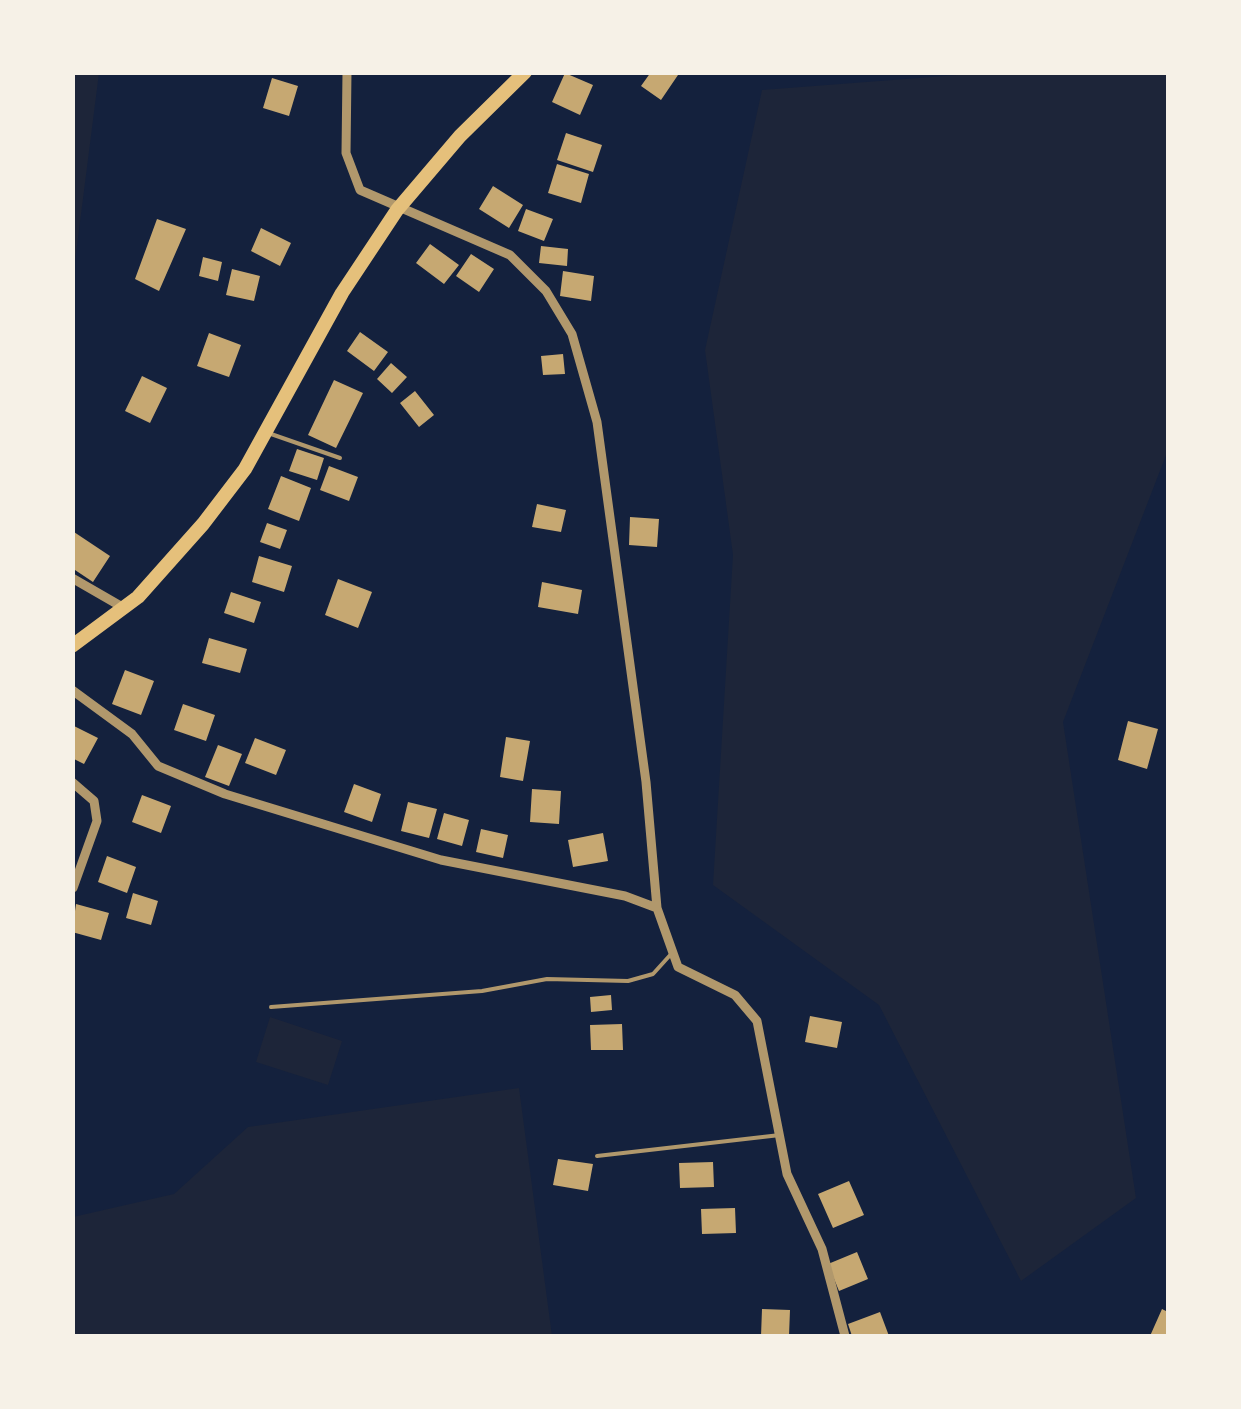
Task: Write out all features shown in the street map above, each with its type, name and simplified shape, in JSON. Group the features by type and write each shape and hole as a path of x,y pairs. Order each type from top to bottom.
{"main road":[{"path":"72,646 124,608 168,567 203,524 266,432 342,293 397,210 460,136 526,72"}],"street":[{"path":"347,72 346,153 354,182 397,210 510,256 546,291 572,334 599,439 642,747 657,908 672,954 688,976 722,988 752,1010 764,1050 787,1174 822,1250 845,1336"},
{"path":"72,578 124,608"},
{"path":"72,690 132,734 158,766 207,787 342,833 440,860 642,900 657,908"},
{"path":"72,782 94,801 97,821 72,888"}],"lane":[{"path":"266,432 340,458"},
{"path":"271,1007 482,991 547,978 628,980 653,974 672,954"},
{"path":"597,1156 780,1135"}],"shaded area":[{"path":"997,72 1168,73 1168,450 1063,722 1136,1198 1021,1281 879,1005 713,885 733,555 705,350 762,90"},
{"path":"72,73 99,73 73,277"},
{"path":"270,1017 342,1041 328,1085 256,1062"},
{"path":"519,1088 552,1336 73,1336 73,1217 174,1194 248,1127"}],"building":[{"path":"651,72 678,75 661,100 641,86"},
{"path":"565,73 593,85 580,115 552,102"},
{"path":"272,78 298,86 289,116 263,108"},
{"path":"566,133 602,145 593,172 557,160"},
{"path":"557,164 589,174 581,203 548,193"},
{"path":"493,186 523,205 509,228 479,209"},
{"path":"526,209 553,219 544,241 518,231"},
{"path":"157,219 186,229 159,291 135,279"},
{"path":"261,228 291,243 280,266 251,251"},
{"path":"430,244 459,265 444,284 416,263"},
{"path":"541,246 568,249 567,266 539,263"},
{"path":"471,254 494,269 479,292 456,276"},
{"path":"203,257 222,262 218,281 199,276"},
{"path":"232,269 260,276 254,301 226,295"},
{"path":"563,271 594,276 591,301 560,296"},
{"path":"360,332 388,352 374,371 347,351"},
{"path":"209,333 241,345 229,377 197,366"},
{"path":"563,354 565,374 543,375 541,356"},
{"path":"391,363 407,377 392,393 377,379"},
{"path":"142,376 167,388 150,423 125,411"},
{"path":"334,380 363,393 336,448 308,435"},
{"path":"415,391 434,415 419,427 400,403"},
{"path":"297,449 324,458 317,480 289,471"},
{"path":"329,466 358,477 349,501 320,490"},
{"path":"281,476 311,488 299,521 268,509"},
{"path":"537,504 566,510 561,532 532,527"},
{"path":"630,517 659,519 657,547 629,545"},
{"path":"267,523 287,530 280,549 260,542"},
{"path":"74,532 110,556 93,582 72,568"},
{"path":"259,556 292,566 284,592 252,582"},
{"path":"338,579 372,592 358,628 325,615"},
{"path":"542,582 582,590 578,614 538,607"},
{"path":"231,592 261,602 254,623 224,613"},
{"path":"209,638 247,649 240,673 202,663"},
{"path":"125,670 154,681 141,715 112,704"},
{"path":"183,704 215,715 206,741 174,730"},
{"path":"1128,721 1158,729 1147,769 1118,760"},
{"path":"72,725 98,738 84,764 72,758"},
{"path":"506,737 530,741 523,781 500,777"},
{"path":"255,738 286,750 276,775 245,763"},
{"path":"218,745 242,754 229,786 205,777"},
{"path":"354,784 381,794 372,822 344,812"},
{"path":"532,789 561,791 559,824 530,822"},
{"path":"142,795 171,806 161,833 132,822"},
{"path":"408,802 437,809 429,838 401,831"},
{"path":"444,813 469,820 462,846 437,839"},
{"path":"481,829 508,835 503,858 476,852"},
{"path":"603,833 608,861 573,867 568,840"},
{"path":"107,856 136,867 127,893 98,882"},
{"path":"133,893 158,901 151,925 126,918"},
{"path":"76,904 109,913 101,940 72,932"},
{"path":"611,995 612,1010 591,1012 590,997"},
{"path":"810,1016 842,1022 837,1048 805,1042"},
{"path":"622,1024 623,1050 591,1050 590,1025"},
{"path":"558,1159 593,1164 588,1191 553,1185"},
{"path":"713,1162 714,1187 680,1188 679,1163"},
{"path":"849,1181 864,1215 833,1228 818,1194"},
{"path":"735,1208 736,1233 702,1234 701,1209"},
{"path":"857,1252 868,1279 839,1291 828,1264"},
{"path":"762,1309 790,1310 789,1336 761,1336"},
{"path":"1162,1309 1168,1312 1168,1336 1150,1336"},
{"path":"880,1312 889,1336 852,1336 848,1324"}]}
